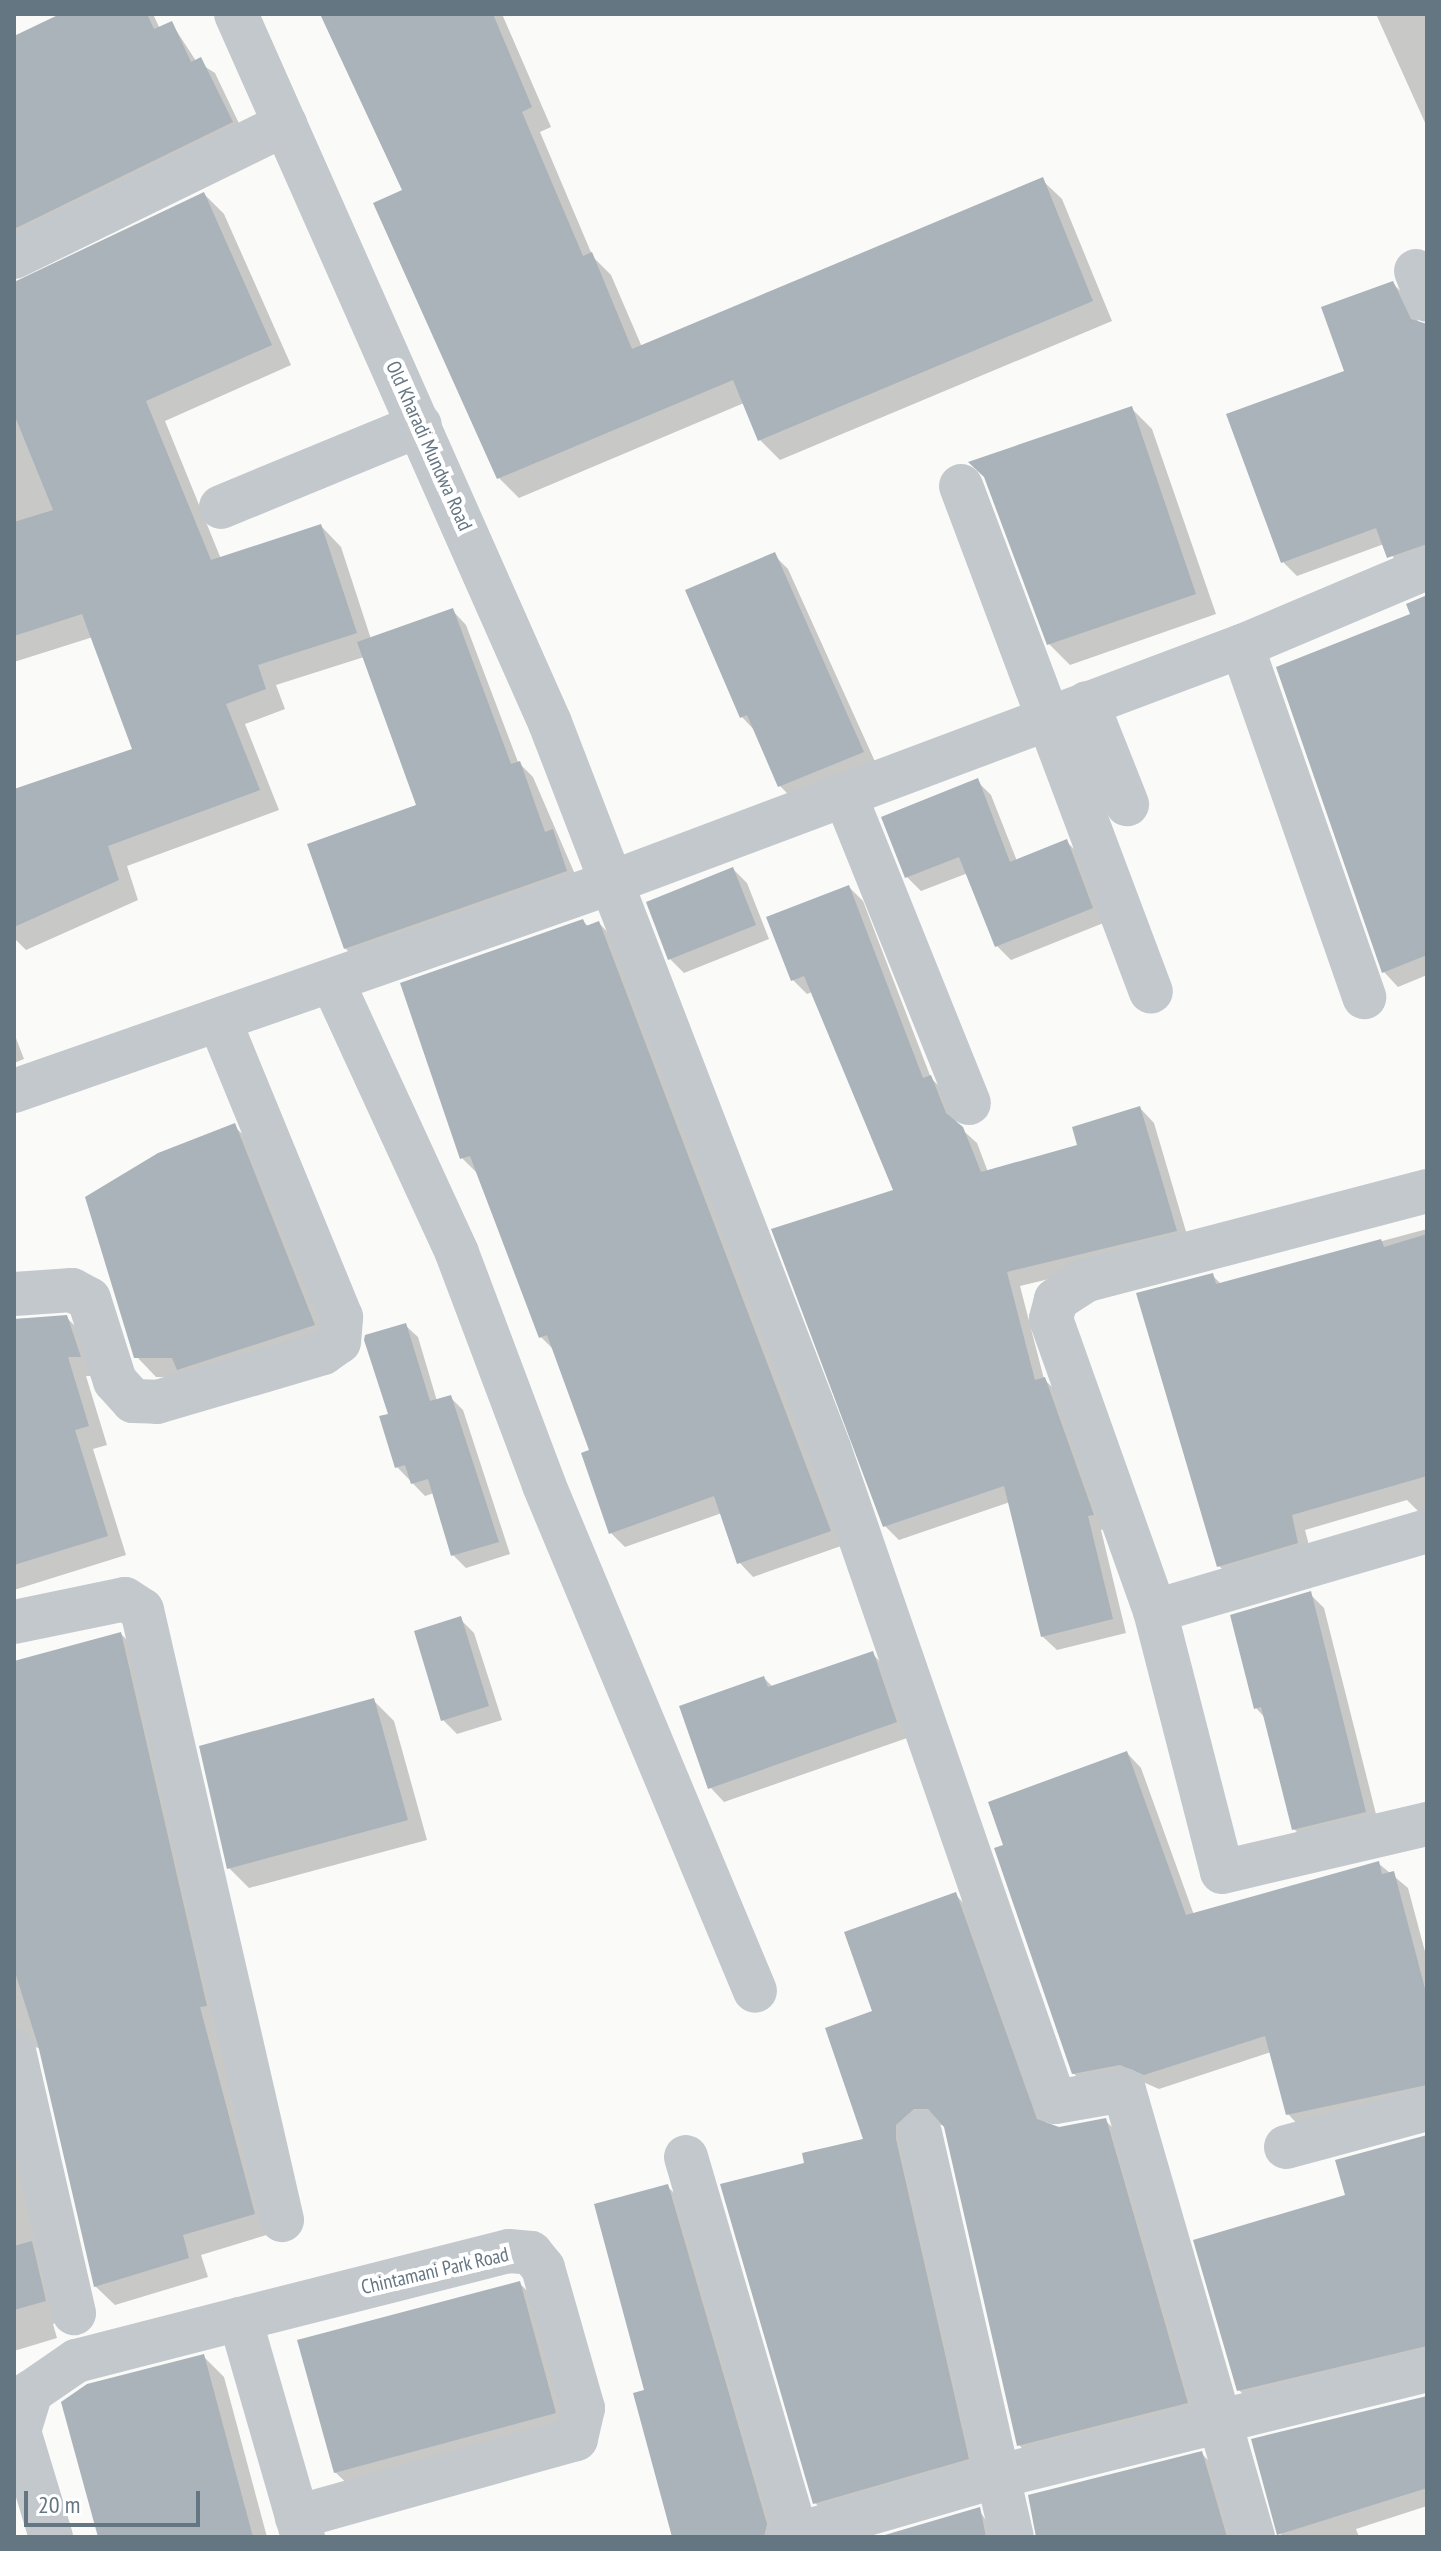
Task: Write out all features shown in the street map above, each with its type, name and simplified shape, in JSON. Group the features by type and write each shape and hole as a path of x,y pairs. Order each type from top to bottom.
{"street":[{"name":"Old Kharadi Mundwa Road","path":"236,14 550,723 829,1448 1055,2102 1124,2090 1222,2422"},
{"path":"14,257 285,124"},
{"path":"221,507 420,425"},
{"path":"961,486 1151,992"},
{"path":"14,1091 333,983 610,883 1242,646 1427,568"},
{"path":"1242,646 1364,997"},
{"path":"1087,703 1127,804"},
{"path":"845,795 969,1103"},
{"path":"333,983 457,1253 544,1485 755,1991"},
{"path":"14,1294 19,1298 72,1290 89,1299 115,1381 133,1401 157,1402 323,1353 339,1342 341,1317 220,1022"},
{"path":"1427,1191 1085,1281 1056,1300 1051,1319 1155,1611 1222,1872 1427,1824"},
{"path":"1155,1611 1427,1531"},
{"path":"14,1622 125,1599 142,1610 282,2220"},
{"path":"14,2051 74,2313"},
{"path":"1286,2147 1427,2109"},
{"path":"920,2133 995,2477 1012,2537"},
{"path":"686,2157 794,2536 995,2477 1427,2370"},
{"name":"Chintamani Park Road","path":"51,2537 19,2431 31,2392 76,2361 240,2319 509,2251 531,2253 543,2268 583,2408 576,2439 300,2527 240,2319"},
{"path":"1222,2422 1253,2537"}],"building":[{"path":"60,14 147,14 154,29 172,21 191,62 201,57 233,122 14,229 14,36"},
{"path":"320,14 493,14 532,107 522,112 583,256 592,252 632,349 1043,177 1093,301 758,441 733,380 497,479 373,203 402,190"},
{"path":"204,192 272,345 146,401 211,560 321,524 357,633 258,665 266,689 226,704 260,790 108,846 119,880 14,927 14,789 132,749 82,614 14,636 14,522 53,510 14,414 14,282"},
{"path":"1393,281 1411,319 1427,324 1427,544 1387,558 1376,528 1281,563 1226,414 1344,371 1321,307"},
{"path":"1132,406 1196,594 1047,645 984,477 968,462"},
{"path":"775,552 864,752 778,787 747,715 740,718 685,590"},
{"path":"1427,595 1427,955 1382,973 1276,667 1410,614 1406,604"},
{"path":"453,608 511,764 520,761 545,832 553,829 567,871 344,949 307,844 416,805 357,642"},
{"path":"978,778 1010,862 1067,839 1093,908 995,947 959,857 905,878 881,817"},
{"path":"733,867 756,925 668,960 646,902"},
{"path":"849,885 923,1078 931,1075 946,1113 963,1127 981,1172 1077,1145 1072,1127 1140,1106 1177,1231 1007,1272 1035,1380 1045,1377 1094,1515 1088,1516 1113,1619 1041,1637 1004,1486 883,1527 771,1229 893,1190 804,976 791,981 766,917"},
{"path":"583,919 586,926 599,921 831,1531 737,1564 714,1496 609,1534 581,1453 589,1450 547,1335 539,1338 470,1156 460,1159 400,983"},
{"path":"235,1123 315,1325 177,1370 172,1358 134,1358 85,1197 158,1153"},
{"path":"1427,1234 1427,1476 1292,1515 1298,1543 1217,1567 1136,1293 1213,1273 1216,1284 1381,1239 1384,1247"},
{"path":"67,1315 81,1357 68,1357 89,1426 75,1430 108,1536 14,1565 14,1319"},
{"path":"406,1323 430,1401 451,1395 499,1542 451,1556 428,1479 411,1484 405,1465 395,1468 379,1416 388,1414 364,1340 365,1335"},
{"path":"1311,1591 1366,1812 1292,1830 1261,1707 1254,1709 1230,1615"},
{"path":"461,1616 489,1706 441,1721 414,1631"},
{"path":"121,1632 207,2006 200,2007 255,2214 183,2235 189,2258 94,2287 38,2045 14,1969 14,1661"},
{"path":"873,1651 897,1722 708,1789 679,1706 764,1676 768,1687"},
{"path":"374,1698 408,1820 227,1869 199,1746"},
{"path":"1127,1751 1186,1915 1379,1861 1382,1874 1394,1871 1427,1996 1427,2085 1286,2115 1265,2036 1144,2075 1120,2065 1072,2074 994,1848 1003,1845 988,1802"},
{"path":"956,1892 1037,2119 1059,2127 1106,2118 1188,2403 1017,2446 944,2127 928,2109 914,2109 896,2125 896,2139 969,2459 813,2504 720,2184 804,2163 802,2153 863,2139 825,2028 872,2011 844,1932"},
{"path":"1427,2135 1427,2346 1237,2391 1193,2240 1345,2195 1335,2160"},
{"path":"668,2184 767,2524 764,2537 672,2537 633,2393 644,2390 594,2204"},
{"path":"32,2241 46,2301 14,2310 14,2246"},
{"path":"520,2281 556,2413 334,2473 297,2340"},
{"path":"204,2354 253,2537 98,2537 61,2402 87,2384"},
{"path":"1427,2396 1427,2488 1277,2535 1251,2439"},
{"path":"1202,2451 1227,2537 1036,2537 1028,2495"},
{"path":"980,2507 986,2537 878,2537"}]}
